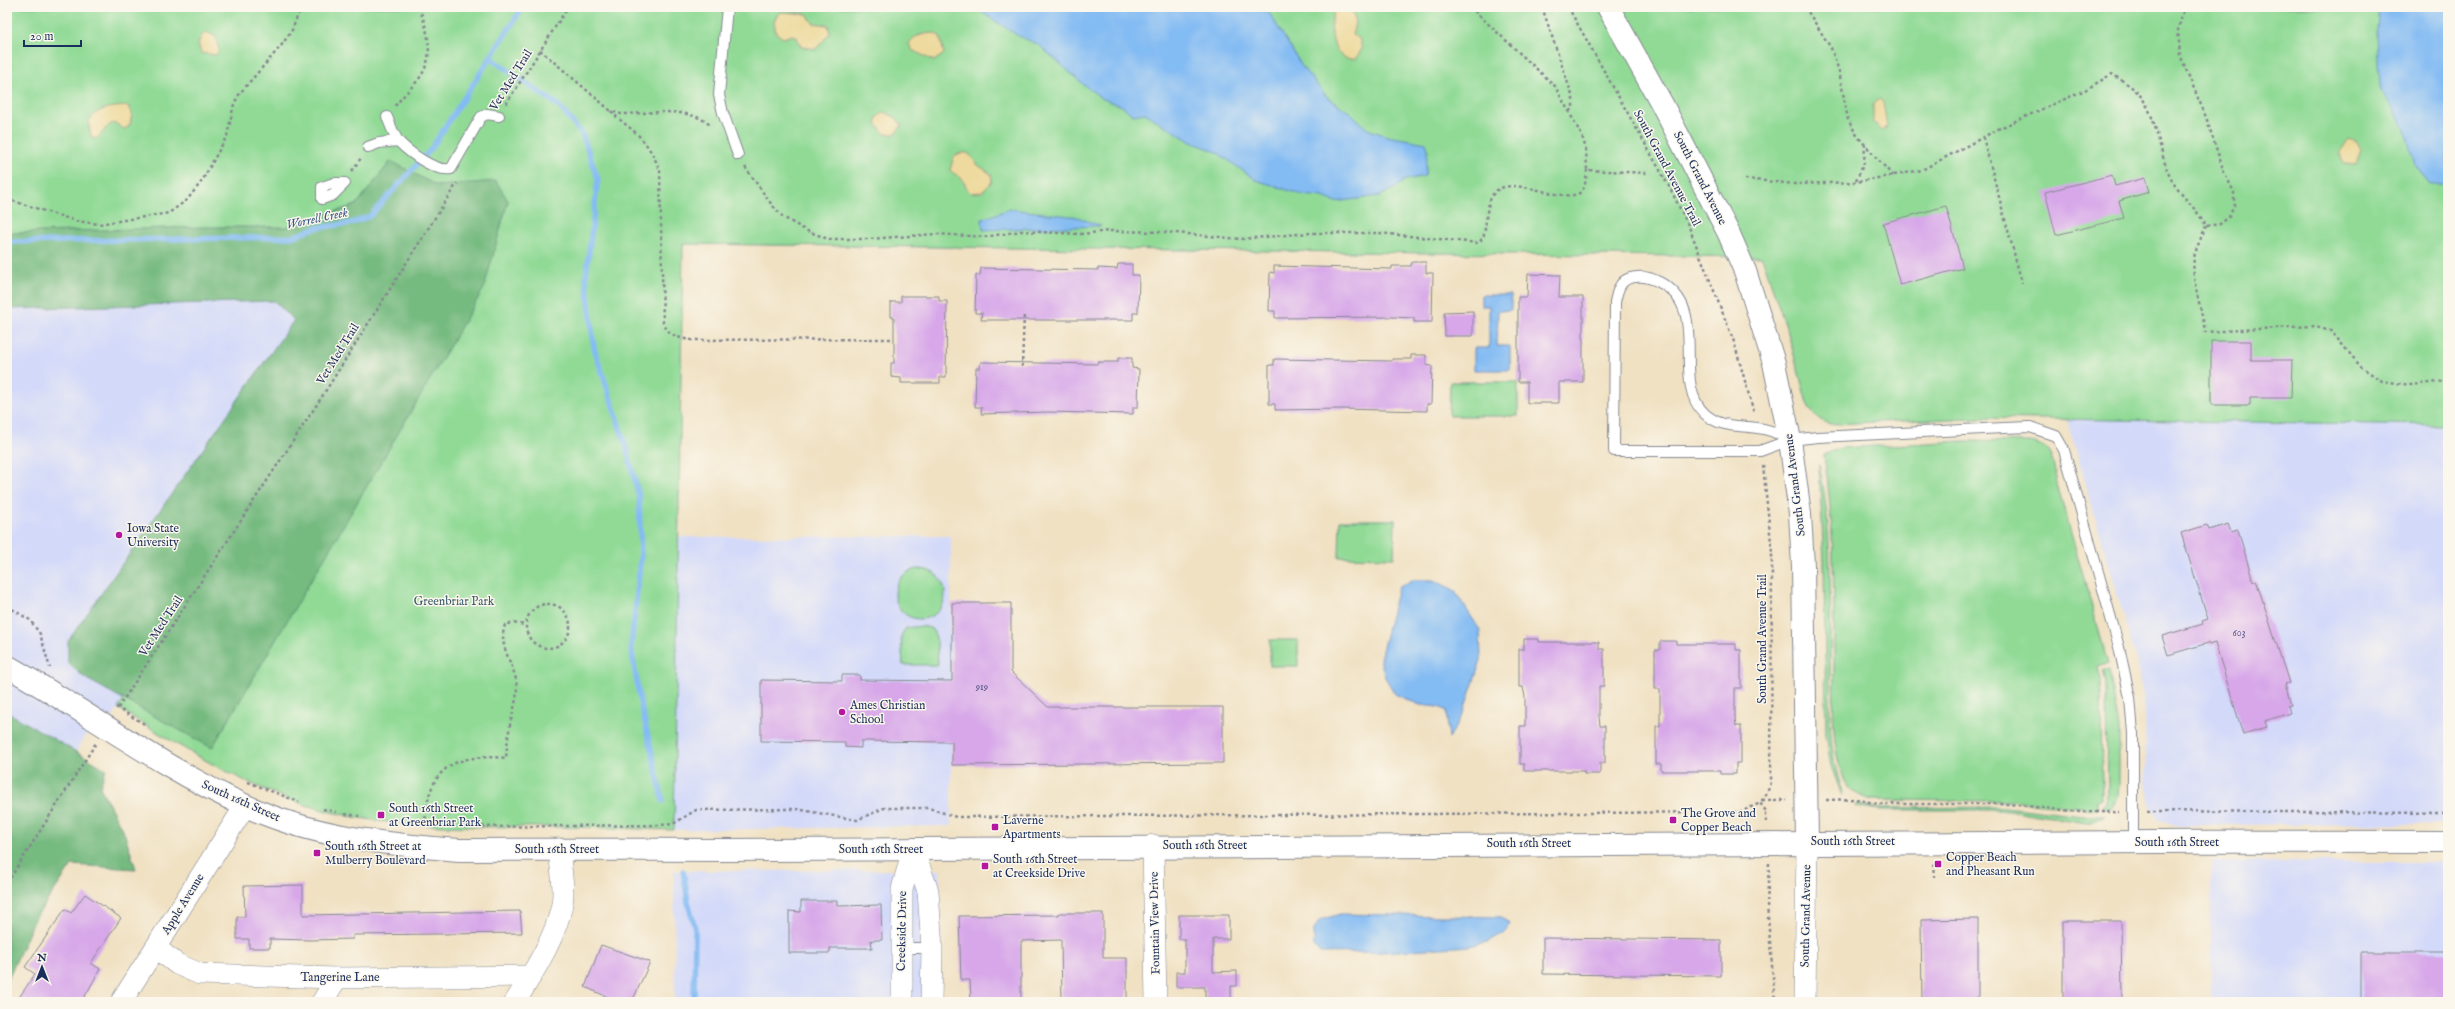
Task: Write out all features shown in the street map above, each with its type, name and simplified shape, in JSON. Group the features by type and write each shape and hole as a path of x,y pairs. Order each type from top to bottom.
{"main road":[{"name":"South Grand Avenue","path":"1608,7 1693,162 1745,271 1774,363 1790,440 1799,506 1803,566 1807,841"},
{"name":"South 16th Street","path":"7,666 194,780 245,806 324,833 395,845 459,850 913,849 1153,845 1807,841 2448,842"}],"street":[{"name":"Apple Avenue","path":"121,1002 245,806"},
{"name":"South Grand Avenue","path":"1805,1002 1807,841"},
{"name":"Fountain View Drive","path":"1153,845 1156,1002"},
{"path":"515,1002 544,952 556,923 563,894 559,849"},
{"name":"Creekside Drive","path":"902,1002 902,889 913,849"},
{"name":"Creekside Drive","path":"913,849 928,891 932,948 931,1002"},
{"name":"Tangerine Lane","path":"156,948 177,964 200,974 337,978 531,976"},
{"path":"322,1002 337,978"}],"lane":[{"path":"727,7 719,95 723,113 738,155"},
{"path":"387,117 398,142 437,168 451,169 481,117 487,114 499,116"},
{"path":"368,147 379,143 398,142"},
{"path":"1790,440 1774,431 1729,427 1714,421 1704,413 1692,392 1689,332 1687,318 1681,304 1664,284 1652,278 1638,276 1626,280 1618,289 1615,302 1614,451 1760,451 1790,440 2017,427 2030,427 2056,436 2064,450 2097,576 2119,647 2130,698 2132,733 2133,842"},
{"path":"902,948 932,948"}],"path":[{"path":"7,199 76,221 98,224 169,213 187,200 202,181 227,136 234,104 240,93 281,46 292,30 301,7"},
{"path":"387,117 418,79 429,57 428,33 420,7"},
{"name":"Vet Med Trail","path":"499,116 568,7"},
{"path":"738,155 758,186 783,217 816,235 838,240 936,234 985,237 1001,236 1021,231 1081,234 1109,231 1165,232 1241,239 1312,233 1385,233 1478,243 1483,238 1493,195 1499,188 1508,185 1554,193 1576,194 1581,192 1585,184 1587,170 1586,149 1555,86 1470,7"},
{"path":"1542,7 1573,98 1573,107 1569,112"},
{"name":"South Grand Avenue Trail","path":"1568,7 1670,188 1689,227 1732,336 1754,414"},
{"path":"1805,7 1831,48 1839,71 1848,120 1865,145 1893,176"},
{"path":"2185,7 2178,29 2180,54 2204,111 2224,172 2234,192 2234,206 2229,217 2220,224 2206,226"},
{"path":"540,50 611,111 620,122 639,136 653,152 660,171 663,323 668,332 676,338 689,340 894,339"},
{"path":"1745,179 1795,184 1856,182 1922,170 1984,137 2091,87 2112,74 2139,94 2153,121 2170,177 2206,226"},
{"path":"611,111 621,114 691,115 706,121 715,130"},
{"path":"1984,137 2022,283"},
{"path":"1856,182 1864,163 1865,145"},
{"path":"345,183 368,147"},
{"path":"1587,170 1646,173"},
{"name":"Vet Med Trail","path":"152,729 118,708 316,406 460,177"},
{"path":"2206,226 2194,257 2193,272 2205,332 2312,326 2331,330 2361,367 2382,381 2411,385 2448,381"},
{"path":"1022,367 1024,314"},
{"name":"South Grand Avenue Trail","path":"1760,803 1771,783 1772,576 1769,521 1762,463"},
{"path":"544,605 558,607 564,612 569,625 566,638 561,644 548,648 534,644 526,632 526,625 531,612 544,605"},
{"path":"7,606 30,620 40,634 47,652 48,662"},
{"path":"425,825 428,797 434,782 456,761 472,758 506,758 510,724 518,694 512,666 502,642 503,630 505,625 512,623 526,625"},
{"path":"7,883 97,741"},
{"path":"245,781 300,803"},
{"path":"1762,800 1774,801"},
{"path":"418,824 468,827 660,825 673,824 696,810 796,809 857,820 884,808 930,808 956,817 1733,812 1743,811 1760,803 1766,811"},
{"path":"320,808 361,817"},
{"path":"1934,863 1935,877"},
{"path":"1769,871 1767,905 1775,1002"}],"shaded area":[{"name":"Iowa State University","path":"330,244 315,405 107,726 96,720 7,860 7,252"},
{"path":"2067,419 2448,425 2448,824 2176,825 2158,819 2150,805 2146,783 2145,717 2140,673"},
{"path":"951,536 951,826 674,830 679,537"},
{"path":"2211,862 2448,862 2448,1002 2211,1002"},
{"path":"940,870 940,1002 675,1002 674,871"}],"green space":[{"name":"Greenbriar Park","path":"7,7 2448,7 2448,425 1977,418 1830,424 1822,421 1816,416 1807,403 1788,333 1762,257 683,244 674,830 588,827 431,825 368,819 306,805 257,786 186,750 118,708 418,243 7,252"},
{"path":"391,161 437,186 496,181 508,201 484,288 212,748 85,678 68,663 68,641 294,320 274,301 7,309 7,233 199,227 286,227 356,205"},
{"path":"1450,382 1518,382 1518,416 1449,416"},
{"path":"1963,441 2030,442 2044,447 2051,457 2057,484 2108,663 2098,667 2101,681 2102,800 2097,800 2097,809 2008,801 1872,800 1855,793 1844,779 1839,764 1834,732 1833,552 1830,503 1824,455 1840,448"},
{"path":"1819,465 1827,514 1829,539 1830,729 1834,761 1843,792 1842,795 1831,766 1826,734 1824,561"},
{"path":"1340,520 1395,520 1394,558 1339,557"},
{"path":"920,569 929,571 940,580 945,594 943,603 934,614 920,619 911,617 900,608 895,594 897,585 906,574"},
{"path":"922,626 933,629 937,641 938,665 903,665 901,636 906,628"},
{"path":"1270,640 1298,640 1298,666 1270,666"},
{"path":"2103,670 2109,670 2119,727 2119,784 2118,797 2112,808 2103,809 2103,805 2107,804 2106,684"},
{"path":"7,712 106,769 100,787 125,835 136,869 72,865 36,917 7,981"},
{"path":"1857,803 1875,808 2005,807 2081,816 2105,816 2087,823 2009,810 1880,810 1856,806"}],"sand":[{"path":"1338,8 1349,10 1354,17 1355,21 1352,35 1359,38 1362,49 1356,58 1348,59 1341,56 1334,42 1332,25 1335,10"},
{"path":"782,12 807,14 813,23 828,25 830,33 816,49 801,47 797,37 793,35 783,38 776,33 774,22 778,14"},
{"path":"207,32 216,37 219,50 216,55 201,53 198,43 202,35"},
{"path":"934,33 940,36 944,54 934,61 912,50 909,44 916,36"},
{"path":"1879,99 1883,102 1887,127 1881,130 1873,121 1873,104"},
{"path":"128,106 132,114 130,125 125,129 113,123 108,126 98,138 95,139 91,136 88,122 96,113 105,109"},
{"path":"884,112 895,117 902,125 895,134 885,134 876,124 878,116"},
{"path":"2349,139 2357,142 2361,149 2356,165 2345,164 2342,161 2341,151"},
{"path":"961,153 968,153 978,165 991,174 992,182 982,192 971,193 967,189 962,179 950,170 954,156"}],"water":[{"path":"961,7 1255,7 1270,14 1303,68 1327,97 1352,114 1367,129 1387,136 1426,143 1428,149 1425,176 1405,180 1394,189 1379,196 1335,202 1323,197 1303,195 1256,180 1215,151 1191,142 1145,113 1133,115 1122,106 1103,99 1084,85 1039,45 1017,35 975,8"},
{"path":"2379,7 2448,7 2448,184 2431,184 2415,165 2404,127 2379,87 2377,30"},
{"path":"1010,209 1077,217 1101,226 983,230 982,219"},
{"path":"1481,295 1511,295 1511,310 1498,311 1497,346 1510,346 1510,370 1474,370 1474,348 1489,348 1489,306 1481,306"},
{"path":"1412,580 1433,580 1454,590 1480,630 1481,660 1462,716 1449,738 1446,711 1439,707 1420,705 1395,694 1385,677 1380,659 1398,588"},
{"path":"1340,914 1502,917 1509,924 1506,931 1487,942 1469,946 1383,952 1320,953 1314,946 1314,930 1320,920"}],"building":[{"path":"2112,175 2115,186 2145,178 2149,192 2119,201 2124,218 2056,235 2045,192"},
{"path":"1946,206 1963,268 1900,285 1883,223"},
{"path":"1412,262 1426,262 1426,273 1433,273 1432,322 1414,322 1414,318 1393,317 1275,318 1275,311 1269,311 1270,272 1274,273 1274,266 1392,269 1392,266 1411,266"},
{"path":"1118,264 1132,264 1132,275 1139,275 1138,313 1133,313 1133,320 981,320 982,313 975,313 976,275 980,275 981,268 1098,270 1098,268 1117,269"},
{"path":"1528,274 1560,275 1559,297 1583,297 1583,382 1559,382 1559,403 1527,403 1527,382 1518,382 1518,297 1527,297"},
{"path":"901,296 939,296 939,301 947,301 946,377 940,377 940,383 901,383 901,378 891,377 891,363 894,363 894,317 891,317 891,302 901,302"},
{"path":"1473,311 1473,336 1445,336 1444,312"},
{"path":"2211,341 2251,341 2251,360 2292,360 2291,398 2250,398 2250,405 2211,405"},
{"path":"1411,355 1426,355 1426,365 1432,366 1431,404 1427,404 1427,411 1342,409 1275,410 1275,404 1269,404 1269,365 1274,365 1274,359 1392,361 1392,359 1411,359"},
{"path":"1118,358 1132,358 1132,368 1139,369 1138,407 1133,407 1133,414 1048,412 981,414 982,407 975,407 976,368 980,368 981,362 1098,364 1098,362 1118,362"},
{"path":"2228,524 2231,532 2238,530 2253,581 2256,580 2289,683 2285,684 2291,705 2288,706 2290,713 2265,721 2267,727 2243,734 2215,643 2209,645 2208,643 2168,655 2162,636 2203,624 2202,621 2208,619 2181,533 2207,525 2209,530"},
{"path":"952,603 1011,603 1011,672 1048,707 1223,707 1223,763 952,765 952,742 861,741 861,748 845,747 845,742 761,741 761,680 842,681 842,675 860,675 860,680 952,681"},
{"path":"1524,639 1539,639 1539,642 1599,642 1599,649 1604,649 1604,686 1599,686 1599,717 1600,726 1605,726 1605,763 1600,763 1600,774 1584,774 1584,771 1524,771 1524,764 1520,764 1520,726 1525,726 1525,697 1523,687 1519,687 1519,649 1524,649"},
{"path":"1660,641 1676,641 1676,644 1736,644 1736,650 1741,650 1741,688 1735,688 1735,717 1736,726 1741,726 1741,763 1736,763 1736,774 1720,774 1720,771 1661,771 1661,764 1656,764 1656,726 1660,726 1660,689 1655,689 1655,650 1660,650"},
{"path":"303,885 303,915 520,911 522,933 353,935 353,939 270,939 270,948 249,948 249,939 237,939 237,917 245,917 244,886"},
{"path":"85,894 121,918 91,963 100,969 81,1002 16,1002 35,974 25,967 65,909 71,913"},
{"path":"801,901 837,901 837,906 881,905 882,940 871,940 872,948 830,948 830,953 789,953 789,911 801,912"},
{"path":"1059,913 1103,913 1103,958 1127,958 1127,1002 1062,1002 1061,940 1021,941 1021,1002 971,1002 970,980 961,980 959,916 1059,915"},
{"path":"1179,915 1229,915 1229,939 1213,939 1213,972 1237,971 1237,986 1231,986 1231,1002 1205,1002 1205,987 1176,987 1176,972 1185,972 1185,939 1179,939"},
{"path":"1978,919 1978,1002 1922,1002 1921,920"},
{"path":"2063,921 2121,921 2122,1002 2063,1002"},
{"path":"1543,938 1721,940 1721,976 1543,974"},
{"path":"601,945 650,962 632,1002 619,1002 585,987"},
{"path":"2361,952 2448,952 2448,1002 2361,1002"}],"waterway":[{"name":"Worrell Creek","path":"7,242 292,237 315,228 352,223 370,216 431,149 523,7"},
{"path":"490,58 558,105 582,134 598,179 586,276 594,348 626,446 639,497 641,555 631,646 640,702 663,801"},
{"path":"683,871 688,902 695,929 694,1002"}],"place":[{"name":"Iowa State University","path":"119,535"},
{"name":"Ames Christian School","path":"842,712"},
{"name":"South 16th Street at Greenbriar Park","path":"381,815"},
{"name":"The Grove and Copper Beach","path":"1673,820"},
{"name":"Laverne Apartments","path":"995,827"},
{"name":"South 16th Street at Mulberry Boulevard","path":"317,853"},
{"name":"Copper Beach and Pheasant Run","path":"1938,864"},
{"name":"South 16th Street at Creekside Drive","path":"985,866"}]}
